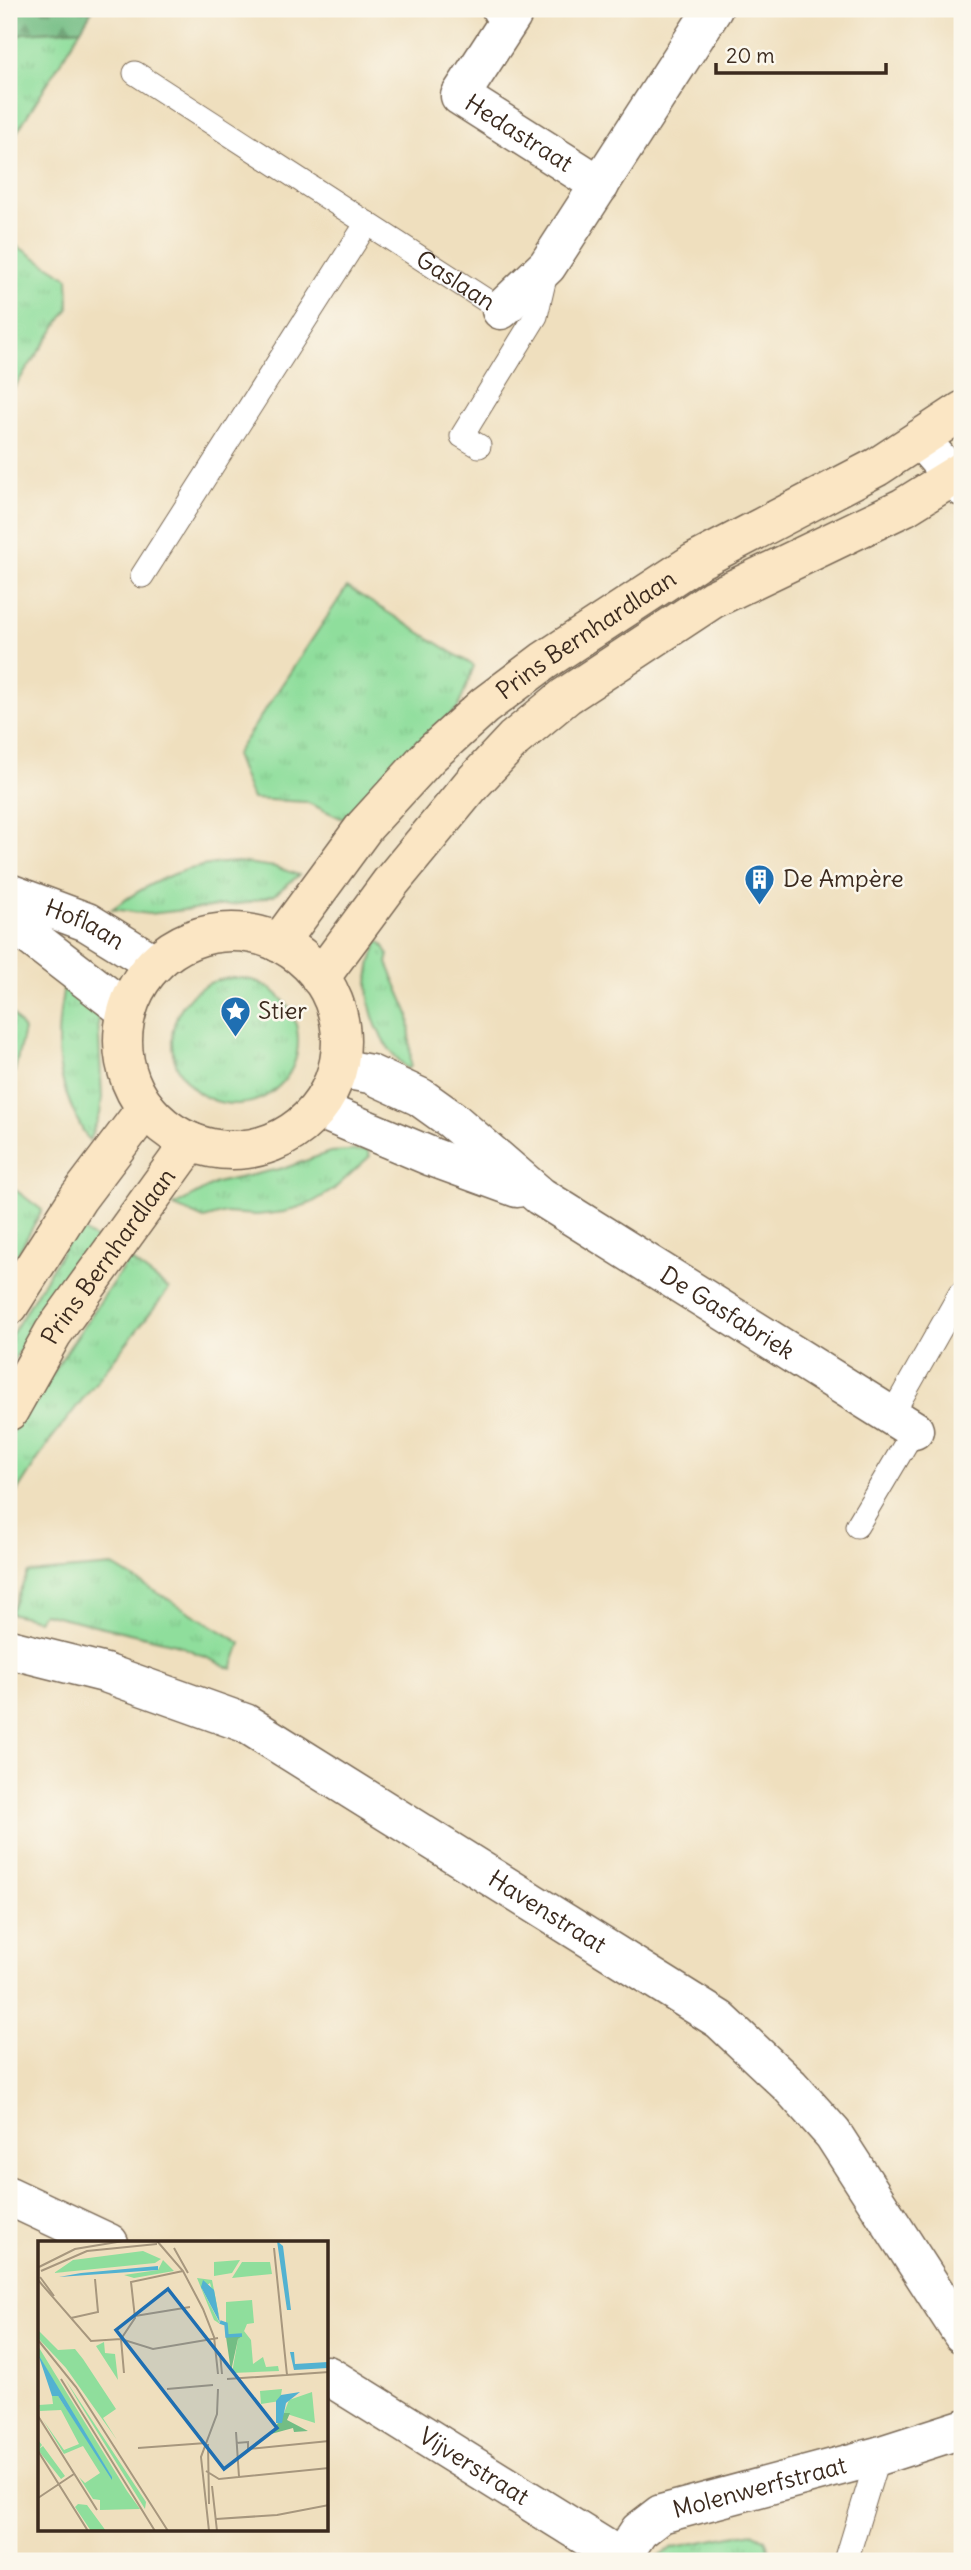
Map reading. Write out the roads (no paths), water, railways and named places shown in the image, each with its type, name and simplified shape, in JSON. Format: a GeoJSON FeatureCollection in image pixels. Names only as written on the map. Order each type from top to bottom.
{"type":"FeatureCollection","features":[{"type":"Feature","properties":{"kind":"main road","name":"Prins Bernhardlaan"},"geometry":{"type":"LineString","coordinates":[[279,943],[365,825],[430,755],[484,706],[544,661],[695,562],[877,467],[962,411]]}},
{"type":"Feature","properties":{"kind":"main road","name":"Prins Bernhardlaan"},"geometry":{"type":"LineString","coordinates":[[320,978],[391,882],[471,785],[514,739],[566,696],[713,599],[959,479]]}},
{"type":"Feature","properties":{"kind":"main road"},"geometry":{"type":"LineString","coordinates":[[213,933],[258,934],[279,943],[302,957],[320,978],[332,998],[339,1021],[341,1044],[338,1068],[318,1108],[302,1125],[282,1138],[260,1146],[214,1148],[191,1142],[166,1128],[146,1108],[133,1086],[125,1062],[123,1036],[127,1011],[138,985],[172,949],[213,933]]}},
{"type":"Feature","properties":{"kind":"main road"},"geometry":{"type":"LineString","coordinates":[[9,1306],[78,1198],[146,1108]]}},
{"type":"Feature","properties":{"kind":"main road","name":"Prins Bernhardlaan"},"geometry":{"type":"LineString","coordinates":[[9,1411],[53,1333],[191,1142]]}},
{"type":"Feature","properties":{"kind":"street","name":"Hedastraat"},"geometry":{"type":"LineString","coordinates":[[501,9],[512,16],[460,96],[600,185]]}},
{"type":"Feature","properties":{"kind":"street","name":"Gaslaan"},"geometry":{"type":"LineString","coordinates":[[501,310],[548,266],[652,100],[713,9]]}},
{"type":"Feature","properties":{"kind":"street"},"geometry":{"type":"LineString","coordinates":[[920,439],[959,479]]}},
{"type":"Feature","properties":{"kind":"street","name":"Hoflaan"},"geometry":{"type":"LineString","coordinates":[[9,893],[87,922],[155,964]]}},
{"type":"Feature","properties":{"kind":"street","name":"Hoflaan"},"geometry":{"type":"LineString","coordinates":[[9,920],[127,1011]]}},
{"type":"Feature","properties":{"kind":"street","name":"De Gasfabriek"},"geometry":{"type":"LineString","coordinates":[[338,1068],[370,1074],[420,1097],[452,1120],[540,1196],[894,1418]]}},
{"type":"Feature","properties":{"kind":"street","name":"De Gasfabriek"},"geometry":{"type":"LineString","coordinates":[[318,1108],[432,1157],[540,1196]]}},
{"type":"Feature","properties":{"kind":"street","name":"Havenstraat"},"geometry":{"type":"LineString","coordinates":[[9,1649],[105,1673],[246,1723],[719,2020],[790,2086],[833,2134],[962,2334]]}},
{"type":"Feature","properties":{"kind":"street"},"geometry":{"type":"LineString","coordinates":[[9,2196],[105,2241]]}},
{"type":"Feature","properties":{"kind":"street","name":"Vijverstraat"},"geometry":{"type":"LineString","coordinates":[[329,2376],[622,2560]]}},
{"type":"Feature","properties":{"kind":"street","name":"Molenwerfstraat"},"geometry":{"type":"LineString","coordinates":[[622,2560],[639,2531],[661,2514],[878,2456],[962,2429]]}},
{"type":"Feature","properties":{"kind":"lane","name":"Gaslaan"},"geometry":{"type":"LineString","coordinates":[[135,73],[501,310]]}},
{"type":"Feature","properties":{"kind":"lane"},"geometry":{"type":"LineString","coordinates":[[142,576],[367,223]]}},
{"type":"Feature","properties":{"kind":"lane"},"geometry":{"type":"LineString","coordinates":[[479,446],[462,436],[536,316],[548,266]]}},
{"type":"Feature","properties":{"kind":"lane"},"geometry":{"type":"LineString","coordinates":[[856,1526],[894,1418],[954,1290]]}},
{"type":"Feature","properties":{"kind":"lane","name":"Molenwerfstraat"},"geometry":{"type":"LineString","coordinates":[[846,2561],[878,2456]]}},
{"type":"Feature","properties":{"kind":"place","name":"De Ampère"},"geometry":{"type":"Point","coordinates":[760,906]}},
{"type":"Feature","properties":{"kind":"place","name":"Stier"},"geometry":{"type":"Point","coordinates":[235,1038]}}]}
